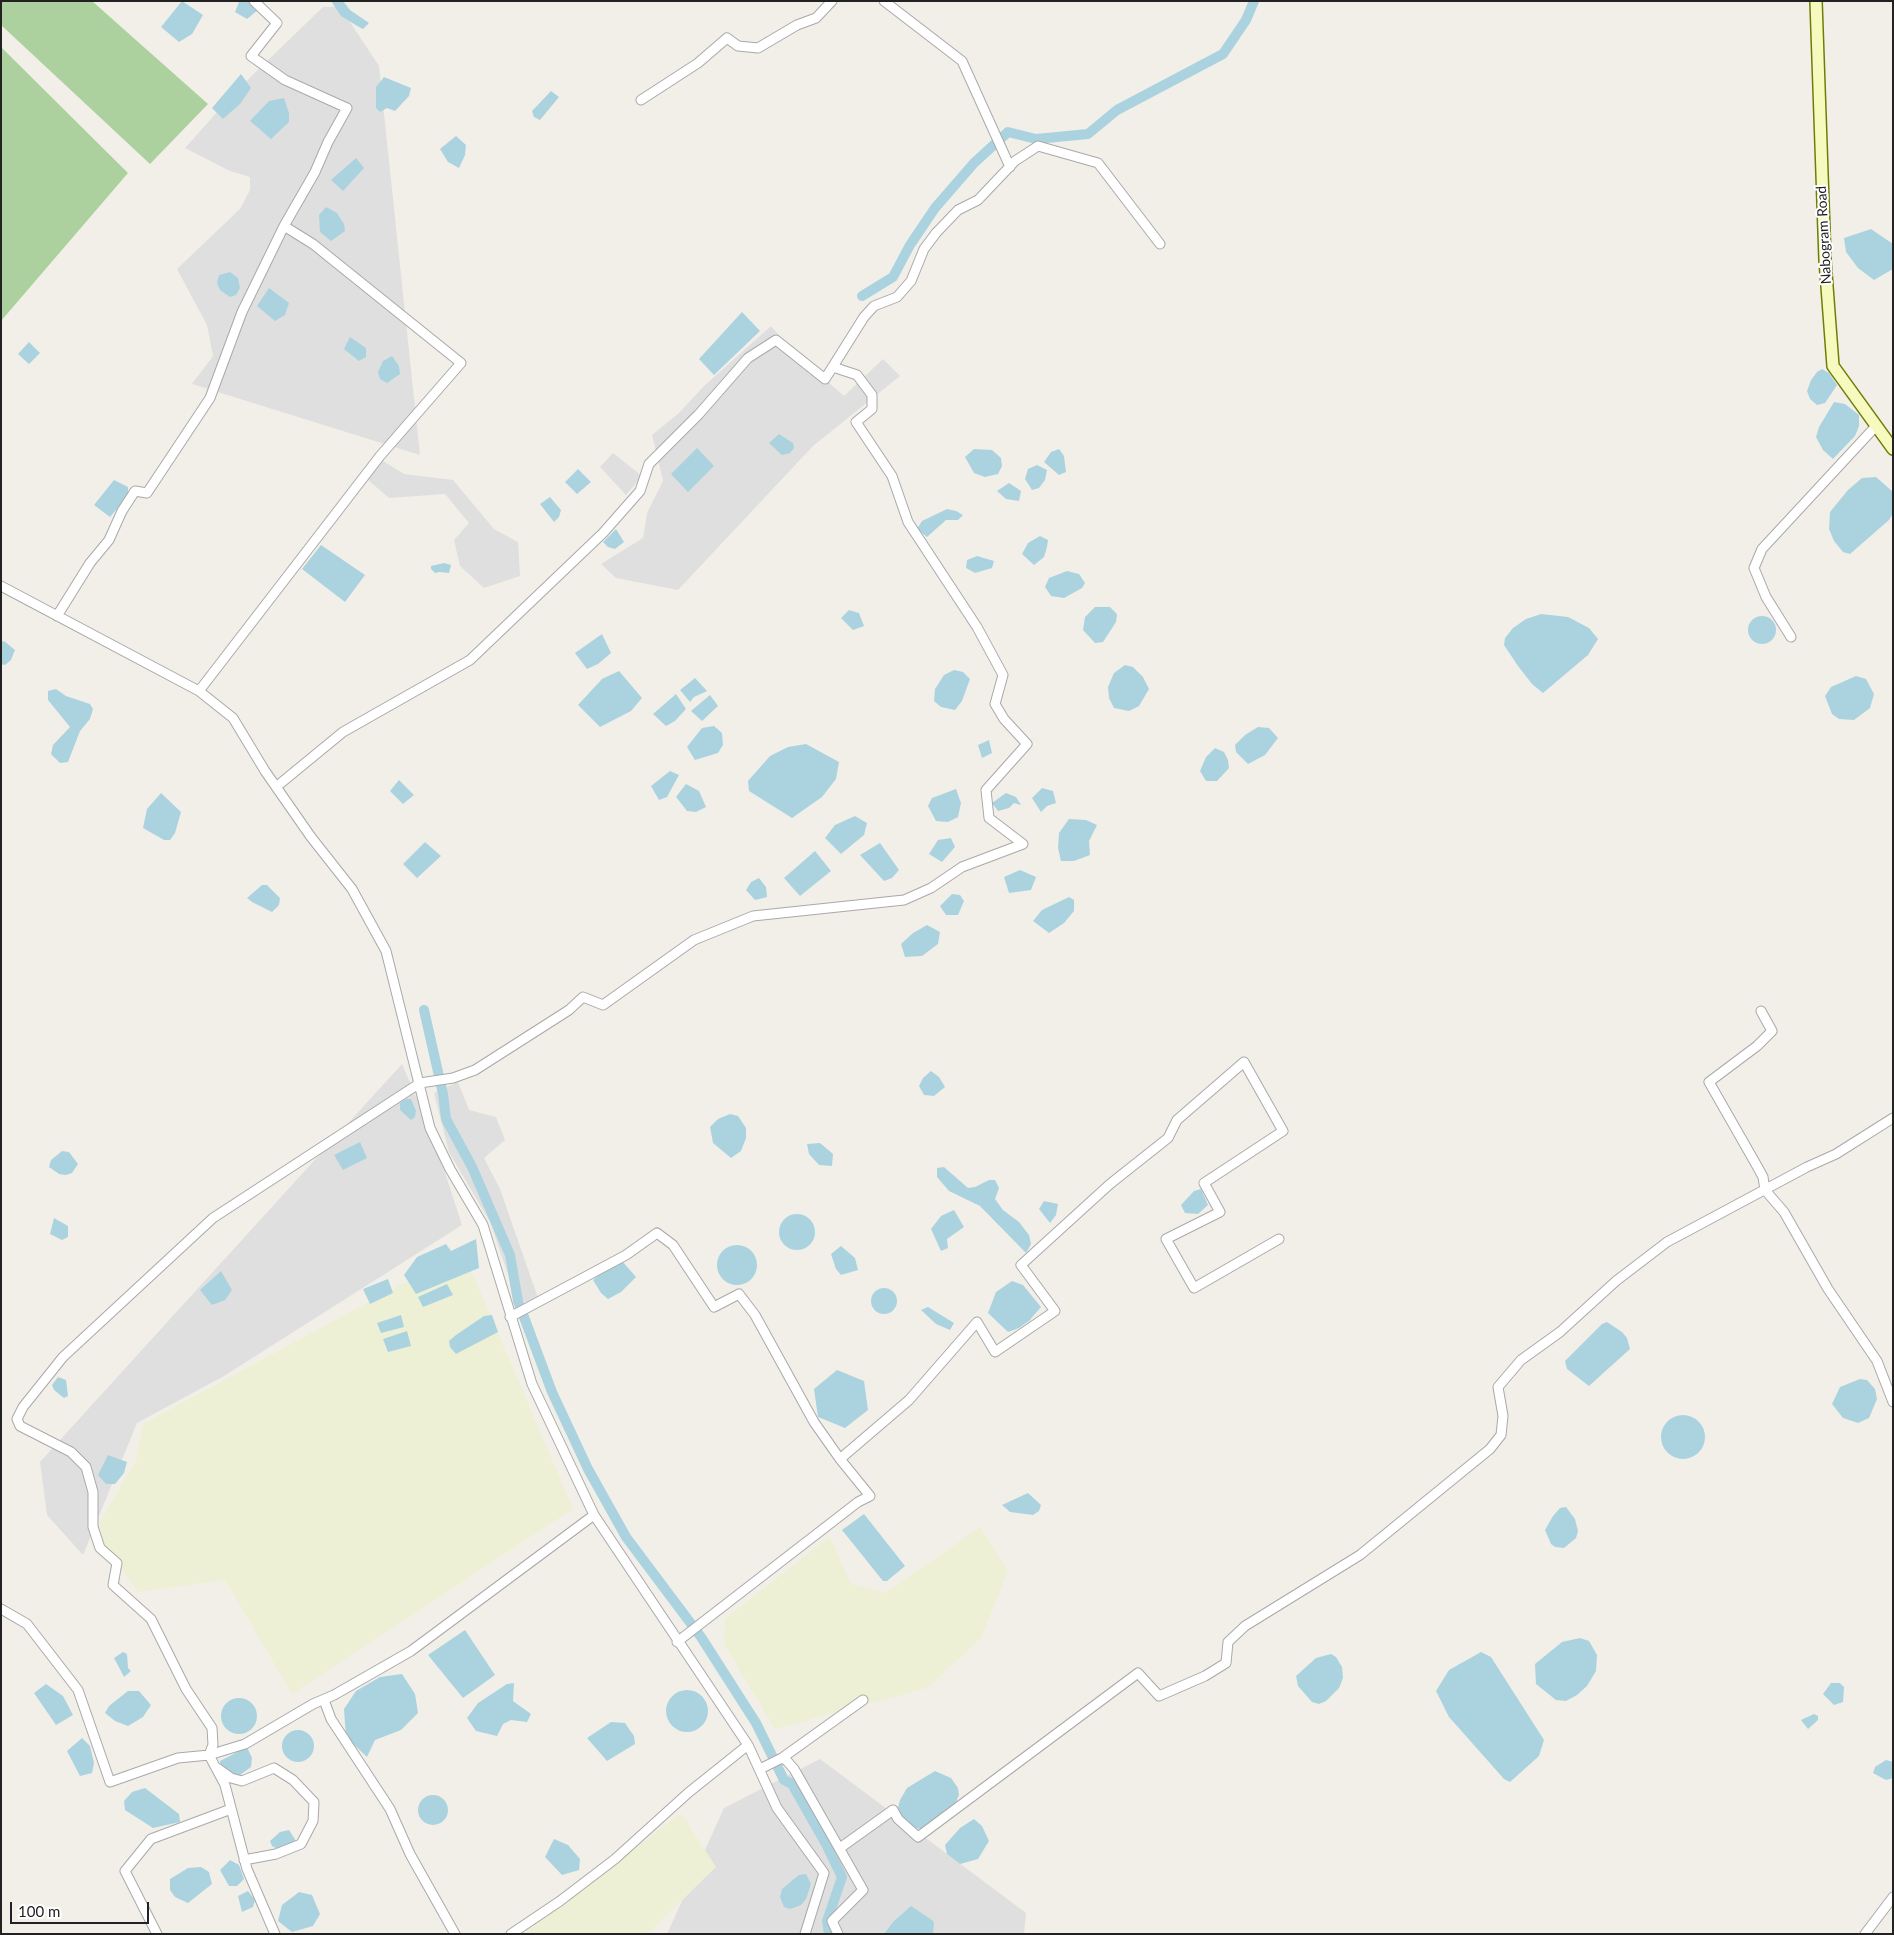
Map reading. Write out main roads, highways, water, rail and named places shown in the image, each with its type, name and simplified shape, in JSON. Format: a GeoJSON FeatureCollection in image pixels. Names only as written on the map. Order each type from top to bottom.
{"type":"FeatureCollection","features":[{"type":"Feature","properties":{"kind":"main road","name":"Nabogram Road"},"geometry":{"type":"LineString","coordinates":[[1816,1],[1825,260],[1833,366],[1893,449]]}},
{"type":"Feature","properties":{"kind":"water"},"geometry":{"type":"Polygon","coordinates":[[[182,1],[203,15],[192,34],[179,42],[161,27],[182,1]]]}},
{"type":"Feature","properties":{"kind":"water"},"geometry":{"type":"Polygon","coordinates":[[[331,1],[343,1],[350,10],[369,23],[363,29],[359,27],[341,16],[331,1]]]}},
{"type":"Feature","properties":{"kind":"water"},"geometry":{"type":"Polygon","coordinates":[[[239,2],[249,2],[258,10],[247,19],[235,12],[239,2]]]}},
{"type":"Feature","properties":{"kind":"water"},"geometry":{"type":"Polygon","coordinates":[[[241,74],[251,88],[240,104],[223,119],[212,108],[241,74]]]}},
{"type":"Feature","properties":{"kind":"water"},"geometry":{"type":"Polygon","coordinates":[[[384,77],[411,88],[409,96],[395,111],[387,108],[380,112],[376,108],[376,87],[384,77]]]}},
{"type":"Feature","properties":{"kind":"water"},"geometry":{"type":"Polygon","coordinates":[[[551,91],[559,97],[540,120],[534,117],[532,111],[551,91]]]}},
{"type":"Feature","properties":{"kind":"water"},"geometry":{"type":"Polygon","coordinates":[[[284,98],[289,113],[289,122],[271,139],[250,121],[269,101],[284,98]]]}},
{"type":"Feature","properties":{"kind":"water"},"geometry":{"type":"Polygon","coordinates":[[[456,136],[466,145],[465,155],[459,168],[448,162],[440,149],[456,136]]]}},
{"type":"Feature","properties":{"kind":"water"},"geometry":{"type":"Polygon","coordinates":[[[356,158],[364,168],[343,191],[331,180],[356,158]]]}},
{"type":"Feature","properties":{"kind":"water"},"geometry":{"type":"Polygon","coordinates":[[[326,207],[337,213],[344,224],[345,231],[331,241],[320,232],[319,215],[326,207]]]}},
{"type":"Feature","properties":{"kind":"water"},"geometry":{"type":"Polygon","coordinates":[[[1871,229],[1893,244],[1893,269],[1874,280],[1858,268],[1846,252],[1844,238],[1871,229]]]}},
{"type":"Feature","properties":{"kind":"water"},"geometry":{"type":"Polygon","coordinates":[[[230,272],[238,278],[240,288],[236,295],[230,297],[220,290],[217,283],[219,275],[230,272]]]}},
{"type":"Feature","properties":{"kind":"water"},"geometry":{"type":"Polygon","coordinates":[[[269,288],[289,303],[285,315],[275,321],[257,306],[269,288]]]}},
{"type":"Feature","properties":{"kind":"water"},"geometry":{"type":"Polygon","coordinates":[[[742,312],[760,331],[714,375],[699,359],[742,312]]]}},
{"type":"Feature","properties":{"kind":"water"},"geometry":{"type":"Polygon","coordinates":[[[350,337],[366,348],[366,357],[359,361],[344,349],[350,337]]]}},
{"type":"Feature","properties":{"kind":"water"},"geometry":{"type":"Polygon","coordinates":[[[29,342],[40,353],[29,364],[18,354],[29,342]]]}},
{"type":"Feature","properties":{"kind":"water"},"geometry":{"type":"Polygon","coordinates":[[[392,356],[399,366],[400,374],[387,383],[380,379],[378,372],[383,361],[392,356]]]}},
{"type":"Feature","properties":{"kind":"water"},"geometry":{"type":"Polygon","coordinates":[[[1822,369],[1829,373],[1837,385],[1825,403],[1817,405],[1810,399],[1807,391],[1811,380],[1822,369]]]}},
{"type":"Feature","properties":{"kind":"water"},"geometry":{"type":"Polygon","coordinates":[[[1834,402],[1845,404],[1859,415],[1859,426],[1855,436],[1833,459],[1823,450],[1816,437],[1819,427],[1834,402]]]}},
{"type":"Feature","properties":{"kind":"water"},"geometry":{"type":"Polygon","coordinates":[[[779,434],[793,443],[794,448],[790,453],[782,455],[769,443],[779,434]]]}},
{"type":"Feature","properties":{"kind":"water"},"geometry":{"type":"Polygon","coordinates":[[[697,448],[714,466],[688,492],[671,474],[697,448]]]}},
{"type":"Feature","properties":{"kind":"water"},"geometry":{"type":"Polygon","coordinates":[[[974,449],[992,450],[1001,458],[1002,466],[998,474],[985,477],[974,473],[965,457],[974,449]]]}},
{"type":"Feature","properties":{"kind":"water"},"geometry":{"type":"Polygon","coordinates":[[[1059,449],[1064,456],[1066,472],[1059,475],[1044,462],[1051,452],[1059,449]]]}},
{"type":"Feature","properties":{"kind":"water"},"geometry":{"type":"Polygon","coordinates":[[[1037,465],[1047,470],[1045,480],[1039,488],[1032,490],[1025,479],[1028,469],[1037,465]]]}},
{"type":"Feature","properties":{"kind":"water"},"geometry":{"type":"Polygon","coordinates":[[[578,469],[591,482],[577,494],[565,482],[578,469]]]}},
{"type":"Feature","properties":{"kind":"water"},"geometry":{"type":"Polygon","coordinates":[[[1876,477],[1893,492],[1893,513],[1889,520],[1850,554],[1843,552],[1834,541],[1829,529],[1830,512],[1848,490],[1862,478],[1876,477]]]}},
{"type":"Feature","properties":{"kind":"water"},"geometry":{"type":"Polygon","coordinates":[[[114,480],[128,487],[128,496],[110,517],[94,505],[114,480]]]}},
{"type":"Feature","properties":{"kind":"water"},"geometry":{"type":"Polygon","coordinates":[[[1009,483],[1021,491],[1019,501],[1006,499],[997,491],[1009,483]]]}},
{"type":"Feature","properties":{"kind":"water"},"geometry":{"type":"Polygon","coordinates":[[[550,497],[561,510],[559,517],[554,522],[540,504],[550,497]]]}},
{"type":"Feature","properties":{"kind":"water"},"geometry":{"type":"Polygon","coordinates":[[[947,509],[963,515],[958,520],[946,520],[927,537],[917,529],[922,521],[947,509]]]}},
{"type":"Feature","properties":{"kind":"water"},"geometry":{"type":"Polygon","coordinates":[[[616,529],[624,542],[615,549],[608,547],[603,542],[616,529]]]}},
{"type":"Feature","properties":{"kind":"water"},"geometry":{"type":"Polygon","coordinates":[[[1040,536],[1048,540],[1047,547],[1044,557],[1034,565],[1022,554],[1028,543],[1040,536]]]}},
{"type":"Feature","properties":{"kind":"water"},"geometry":{"type":"Polygon","coordinates":[[[321,545],[365,575],[345,602],[302,569],[321,545]]]}},
{"type":"Feature","properties":{"kind":"water"},"geometry":{"type":"Polygon","coordinates":[[[977,556],[994,561],[992,568],[975,573],[966,568],[967,560],[977,556]]]}},
{"type":"Feature","properties":{"kind":"water"},"geometry":{"type":"Polygon","coordinates":[[[444,563],[451,565],[449,573],[435,573],[431,569],[431,566],[444,563]]]}},
{"type":"Feature","properties":{"kind":"water"},"geometry":{"type":"Polygon","coordinates":[[[1067,571],[1079,574],[1085,583],[1082,588],[1064,598],[1051,596],[1045,587],[1049,578],[1067,571]]]}},
{"type":"Feature","properties":{"kind":"water"},"geometry":{"type":"Polygon","coordinates":[[[1095,607],[1110,607],[1117,614],[1116,622],[1103,642],[1095,643],[1083,630],[1085,617],[1095,607]]]}},
{"type":"Feature","properties":{"kind":"water"},"geometry":{"type":"Polygon","coordinates":[[[849,610],[859,613],[864,626],[853,630],[841,618],[849,610]]]}},
{"type":"Feature","properties":{"kind":"water"},"geometry":{"type":"Polygon","coordinates":[[[1541,614],[1568,617],[1589,628],[1598,639],[1588,655],[1543,693],[1532,684],[1504,645],[1505,638],[1513,628],[1526,619],[1541,614]]]}},
{"type":"Feature","properties":{"kind":"water"},"geometry":{"type":"Polygon","coordinates":[[[1762,616],[1772,620],[1776,630],[1772,640],[1762,644],[1752,640],[1748,630],[1752,620],[1762,616]]]}},
{"type":"Feature","properties":{"kind":"water"},"geometry":{"type":"Polygon","coordinates":[[[602,634],[611,653],[598,664],[587,669],[575,653],[602,634]]]}},
{"type":"Feature","properties":{"kind":"water"},"geometry":{"type":"Polygon","coordinates":[[[4,641],[15,650],[11,660],[5,665],[1,664],[1,642],[4,641]]]}},
{"type":"Feature","properties":{"kind":"water"},"geometry":{"type":"Polygon","coordinates":[[[1125,665],[1133,667],[1143,677],[1149,689],[1139,706],[1129,711],[1114,708],[1109,698],[1108,687],[1114,673],[1125,665]]]}},
{"type":"Feature","properties":{"kind":"water"},"geometry":{"type":"Polygon","coordinates":[[[954,670],[963,672],[970,679],[962,701],[955,710],[941,707],[934,701],[935,689],[944,675],[954,670]]]}},
{"type":"Feature","properties":{"kind":"water"},"geometry":{"type":"Polygon","coordinates":[[[619,671],[642,698],[631,711],[600,727],[578,705],[602,679],[619,671]]]}},
{"type":"Feature","properties":{"kind":"water"},"geometry":{"type":"Polygon","coordinates":[[[1856,676],[1866,679],[1874,694],[1870,708],[1854,720],[1839,719],[1832,714],[1825,696],[1831,687],[1856,676]]]}},
{"type":"Feature","properties":{"kind":"water"},"geometry":{"type":"Polygon","coordinates":[[[695,678],[707,691],[694,697],[690,702],[680,690],[695,678]]]}},
{"type":"Feature","properties":{"kind":"water"},"geometry":{"type":"Polygon","coordinates":[[[56,689],[66,696],[90,704],[93,709],[90,719],[80,731],[68,762],[60,763],[51,754],[53,745],[70,727],[48,700],[48,691],[56,689]]]}},
{"type":"Feature","properties":{"kind":"water"},"geometry":{"type":"Polygon","coordinates":[[[676,694],[686,709],[675,721],[666,726],[653,714],[676,694]]]}},
{"type":"Feature","properties":{"kind":"water"},"geometry":{"type":"Polygon","coordinates":[[[710,695],[718,706],[702,721],[691,711],[710,695]]]}},
{"type":"Feature","properties":{"kind":"water"},"geometry":{"type":"Polygon","coordinates":[[[714,726],[722,733],[723,745],[718,753],[695,760],[687,747],[702,728],[714,726]]]}},
{"type":"Feature","properties":{"kind":"water"},"geometry":{"type":"Polygon","coordinates":[[[1258,727],[1269,728],[1278,738],[1265,755],[1248,764],[1236,752],[1235,745],[1245,735],[1258,727]]]}},
{"type":"Feature","properties":{"kind":"water"},"geometry":{"type":"Polygon","coordinates":[[[989,740],[992,753],[982,758],[978,745],[989,740]]]}},
{"type":"Feature","properties":{"kind":"water"},"geometry":{"type":"Polygon","coordinates":[[[806,744],[839,762],[836,779],[822,797],[792,818],[749,791],[748,781],[770,756],[788,747],[806,744]]]}},
{"type":"Feature","properties":{"kind":"water"},"geometry":{"type":"Polygon","coordinates":[[[1215,748],[1224,752],[1229,768],[1217,781],[1206,781],[1200,771],[1206,757],[1215,748]]]}},
{"type":"Feature","properties":{"kind":"water"},"geometry":{"type":"Polygon","coordinates":[[[670,771],[679,775],[667,797],[659,800],[651,786],[670,771]]]}},
{"type":"Feature","properties":{"kind":"water"},"geometry":{"type":"Polygon","coordinates":[[[399,780],[414,795],[403,804],[390,791],[399,780]]]}},
{"type":"Feature","properties":{"kind":"water"},"geometry":{"type":"Polygon","coordinates":[[[686,784],[699,791],[706,807],[696,812],[687,811],[676,797],[686,784]]]}},
{"type":"Feature","properties":{"kind":"water"},"geometry":{"type":"Polygon","coordinates":[[[1042,788],[1053,791],[1056,803],[1047,806],[1041,812],[1032,798],[1042,788]]]}},
{"type":"Feature","properties":{"kind":"water"},"geometry":{"type":"Polygon","coordinates":[[[956,789],[961,803],[958,817],[948,822],[936,821],[928,806],[932,798],[956,789]]]}},
{"type":"Feature","properties":{"kind":"water"},"geometry":{"type":"Polygon","coordinates":[[[161,793],[181,812],[175,833],[170,840],[164,840],[143,828],[147,809],[161,793]]]}},
{"type":"Feature","properties":{"kind":"water"},"geometry":{"type":"Polygon","coordinates":[[[1006,793],[1016,797],[1021,805],[1014,803],[1009,808],[998,811],[992,803],[1006,793]]]}},
{"type":"Feature","properties":{"kind":"water"},"geometry":{"type":"Polygon","coordinates":[[[855,816],[867,823],[864,835],[841,854],[825,838],[835,825],[855,816]]]}},
{"type":"Feature","properties":{"kind":"water"},"geometry":{"type":"Polygon","coordinates":[[[1069,819],[1086,820],[1097,825],[1089,841],[1090,855],[1074,861],[1061,861],[1058,848],[1059,833],[1069,819]]]}},
{"type":"Feature","properties":{"kind":"water"},"geometry":{"type":"Polygon","coordinates":[[[951,838],[955,847],[942,862],[929,854],[938,840],[951,838]]]}},
{"type":"Feature","properties":{"kind":"water"},"geometry":{"type":"Polygon","coordinates":[[[425,842],[441,856],[417,878],[403,864],[425,842]]]}},
{"type":"Feature","properties":{"kind":"water"},"geometry":{"type":"Polygon","coordinates":[[[880,843],[899,870],[892,878],[884,881],[860,855],[880,843]]]}},
{"type":"Feature","properties":{"kind":"water"},"geometry":{"type":"Polygon","coordinates":[[[815,851],[831,871],[800,896],[784,878],[815,851]]]}},
{"type":"Feature","properties":{"kind":"water"},"geometry":{"type":"Polygon","coordinates":[[[1020,870],[1036,877],[1031,890],[1009,893],[1004,877],[1020,870]]]}},
{"type":"Feature","properties":{"kind":"water"},"geometry":{"type":"Polygon","coordinates":[[[759,878],[766,887],[767,897],[755,900],[746,890],[751,882],[759,878]]]}},
{"type":"Feature","properties":{"kind":"water"},"geometry":{"type":"Polygon","coordinates":[[[262,885],[267,885],[280,898],[279,905],[272,912],[247,898],[262,885]]]}},
{"type":"Feature","properties":{"kind":"water"},"geometry":{"type":"Polygon","coordinates":[[[952,894],[960,895],[964,901],[958,915],[946,915],[940,906],[952,894]]]}},
{"type":"Feature","properties":{"kind":"water"},"geometry":{"type":"Polygon","coordinates":[[[1069,897],[1074,900],[1074,911],[1064,923],[1049,933],[1033,921],[1042,910],[1069,897]]]}},
{"type":"Feature","properties":{"kind":"water"},"geometry":{"type":"Polygon","coordinates":[[[927,925],[940,932],[938,944],[922,956],[905,957],[901,944],[913,933],[927,925]]]}},
{"type":"Feature","properties":{"kind":"water"},"geometry":{"type":"Polygon","coordinates":[[[931,1071],[939,1077],[945,1087],[934,1096],[924,1095],[919,1086],[923,1078],[931,1071]]]}},
{"type":"Feature","properties":{"kind":"water"},"geometry":{"type":"Polygon","coordinates":[[[406,1099],[411,1099],[416,1111],[415,1117],[411,1120],[400,1110],[400,1103],[406,1099]]]}},
{"type":"Feature","properties":{"kind":"water"},"geometry":{"type":"Polygon","coordinates":[[[730,1114],[738,1116],[746,1128],[746,1138],[741,1151],[731,1158],[713,1143],[710,1127],[718,1119],[730,1114]]]}},
{"type":"Feature","properties":{"kind":"water"},"geometry":{"type":"Polygon","coordinates":[[[360,1142],[367,1158],[343,1170],[334,1155],[360,1142]]]}},
{"type":"Feature","properties":{"kind":"water"},"geometry":{"type":"Polygon","coordinates":[[[820,1143],[833,1154],[832,1166],[819,1165],[809,1154],[807,1144],[820,1143]]]}},
{"type":"Feature","properties":{"kind":"water"},"geometry":{"type":"Polygon","coordinates":[[[62,1151],[69,1152],[78,1164],[72,1173],[66,1175],[59,1174],[49,1167],[51,1160],[62,1151]]]}},
{"type":"Feature","properties":{"kind":"water"},"geometry":{"type":"Polygon","coordinates":[[[944,1167],[968,1188],[975,1187],[989,1180],[995,1180],[999,1188],[995,1199],[1003,1210],[1019,1222],[1029,1235],[1031,1244],[1026,1253],[980,1206],[949,1191],[937,1177],[937,1168],[944,1167]]]}},
{"type":"Feature","properties":{"kind":"water"},"geometry":{"type":"Polygon","coordinates":[[[1201,1189],[1208,1205],[1198,1214],[1185,1213],[1181,1205],[1194,1191],[1201,1189]]]}},
{"type":"Feature","properties":{"kind":"water"},"geometry":{"type":"Polygon","coordinates":[[[1044,1201],[1058,1204],[1056,1215],[1050,1223],[1039,1209],[1044,1201]]]}},
{"type":"Feature","properties":{"kind":"water"},"geometry":{"type":"Polygon","coordinates":[[[954,1210],[964,1227],[947,1239],[948,1248],[941,1251],[931,1229],[941,1216],[954,1210]]]}},
{"type":"Feature","properties":{"kind":"water"},"geometry":{"type":"Polygon","coordinates":[[[797,1214],[809,1220],[815,1232],[809,1244],[797,1250],[785,1244],[779,1232],[785,1220],[797,1214]]]}},
{"type":"Feature","properties":{"kind":"water"},"geometry":{"type":"Polygon","coordinates":[[[54,1218],[68,1226],[68,1237],[62,1240],[50,1234],[54,1218]]]}},
{"type":"Feature","properties":{"kind":"water"},"geometry":{"type":"Polygon","coordinates":[[[476,1239],[479,1268],[416,1294],[404,1275],[417,1257],[446,1244],[451,1251],[476,1239]]]}},
{"type":"Feature","properties":{"kind":"water"},"geometry":{"type":"Polygon","coordinates":[[[741,1245],[748,1248],[754,1254],[757,1265],[756,1273],[748,1282],[741,1285],[733,1285],[726,1282],[718,1273],[717,1261],[720,1254],[729,1246],[741,1245]]]}},
{"type":"Feature","properties":{"kind":"water"},"geometry":{"type":"Polygon","coordinates":[[[841,1246],[855,1258],[858,1270],[841,1275],[836,1269],[831,1254],[841,1246]]]}},
{"type":"Feature","properties":{"kind":"water"},"geometry":{"type":"Polygon","coordinates":[[[622,1261],[636,1277],[621,1292],[608,1299],[601,1293],[593,1280],[610,1265],[622,1261]]]}},
{"type":"Feature","properties":{"kind":"water"},"geometry":{"type":"Polygon","coordinates":[[[221,1271],[232,1290],[225,1300],[212,1305],[200,1290],[221,1271]]]}},
{"type":"Feature","properties":{"kind":"water"},"geometry":{"type":"Polygon","coordinates":[[[388,1279],[393,1293],[370,1304],[363,1289],[388,1279]]]}},
{"type":"Feature","properties":{"kind":"water"},"geometry":{"type":"Polygon","coordinates":[[[1012,1281],[1023,1285],[1041,1307],[1029,1321],[1019,1328],[1008,1332],[988,1313],[996,1292],[1012,1281]]]}},
{"type":"Feature","properties":{"kind":"water"},"geometry":{"type":"Polygon","coordinates":[[[447,1284],[453,1295],[423,1307],[418,1297],[447,1284]]]}},
{"type":"Feature","properties":{"kind":"water"},"geometry":{"type":"Polygon","coordinates":[[[884,1288],[893,1292],[897,1301],[893,1310],[884,1314],[875,1310],[871,1301],[875,1292],[884,1288]]]}},
{"type":"Feature","properties":{"kind":"water"},"geometry":{"type":"Polygon","coordinates":[[[928,1307],[954,1323],[950,1330],[936,1324],[921,1310],[928,1307]]]}},
{"type":"Feature","properties":{"kind":"water"},"geometry":{"type":"Polygon","coordinates":[[[401,1315],[404,1327],[381,1333],[377,1323],[401,1315]]]}},
{"type":"Feature","properties":{"kind":"water"},"geometry":{"type":"Polygon","coordinates":[[[492,1315],[498,1332],[456,1354],[450,1347],[449,1341],[484,1316],[492,1315]]]}},
{"type":"Feature","properties":{"kind":"water"},"geometry":{"type":"Polygon","coordinates":[[[1607,1322],[1622,1332],[1627,1338],[1630,1349],[1589,1386],[1567,1369],[1565,1361],[1602,1324],[1607,1322]]]}},
{"type":"Feature","properties":{"kind":"water"},"geometry":{"type":"Polygon","coordinates":[[[407,1331],[411,1346],[388,1352],[383,1339],[407,1331]]]}},
{"type":"Feature","properties":{"kind":"water"},"geometry":{"type":"Polygon","coordinates":[[[837,1370],[864,1381],[868,1410],[845,1428],[818,1417],[814,1389],[837,1370]]]}},
{"type":"Feature","properties":{"kind":"water"},"geometry":{"type":"Polygon","coordinates":[[[58,1377],[66,1380],[68,1396],[64,1398],[54,1390],[52,1385],[58,1377]]]}},
{"type":"Feature","properties":{"kind":"water"},"geometry":{"type":"Polygon","coordinates":[[[1860,1379],[1867,1380],[1875,1389],[1877,1399],[1869,1418],[1858,1423],[1843,1418],[1832,1404],[1840,1387],[1860,1379]]]}},
{"type":"Feature","properties":{"kind":"water"},"geometry":{"type":"Polygon","coordinates":[[[1679,1415],[1687,1415],[1699,1421],[1705,1437],[1699,1453],[1687,1459],[1679,1459],[1667,1453],[1661,1441],[1661,1433],[1667,1421],[1679,1415]]]}},
{"type":"Feature","properties":{"kind":"water"},"geometry":{"type":"Polygon","coordinates":[[[108,1455],[127,1462],[124,1473],[115,1484],[106,1484],[98,1475],[108,1455]]]}},
{"type":"Feature","properties":{"kind":"water"},"geometry":{"type":"Polygon","coordinates":[[[1028,1493],[1041,1505],[1039,1511],[1033,1515],[1010,1512],[1002,1505],[1028,1493]]]}},
{"type":"Feature","properties":{"kind":"water"},"geometry":{"type":"Polygon","coordinates":[[[1566,1507],[1575,1519],[1578,1531],[1576,1538],[1564,1548],[1555,1547],[1551,1544],[1545,1530],[1560,1508],[1566,1507]]]}},
{"type":"Feature","properties":{"kind":"water"},"geometry":{"type":"Polygon","coordinates":[[[864,1514],[905,1566],[887,1581],[883,1581],[842,1530],[864,1514]]]}},
{"type":"Feature","properties":{"kind":"water"},"geometry":{"type":"Polygon","coordinates":[[[465,1630],[495,1675],[463,1698],[428,1655],[465,1630]]]}},
{"type":"Feature","properties":{"kind":"water"},"geometry":{"type":"Polygon","coordinates":[[[1580,1638],[1589,1641],[1597,1655],[1596,1671],[1587,1686],[1577,1695],[1566,1701],[1556,1700],[1536,1684],[1535,1664],[1562,1642],[1580,1638]]]}},
{"type":"Feature","properties":{"kind":"water"},"geometry":{"type":"Polygon","coordinates":[[[123,1652],[127,1654],[128,1668],[131,1671],[124,1677],[114,1658],[123,1652]]]}},
{"type":"Feature","properties":{"kind":"water"},"geometry":{"type":"Polygon","coordinates":[[[1481,1652],[1491,1657],[1544,1740],[1539,1756],[1510,1782],[1504,1779],[1449,1717],[1436,1691],[1449,1670],[1481,1652]]]}},
{"type":"Feature","properties":{"kind":"water"},"geometry":{"type":"Polygon","coordinates":[[[1331,1654],[1336,1657],[1342,1667],[1343,1678],[1339,1688],[1326,1701],[1319,1704],[1312,1702],[1298,1686],[1296,1676],[1316,1658],[1331,1654]]]}},
{"type":"Feature","properties":{"kind":"water"},"geometry":{"type":"Polygon","coordinates":[[[402,1674],[415,1694],[418,1713],[401,1730],[375,1740],[367,1757],[346,1737],[344,1709],[356,1691],[380,1677],[402,1674]]]}},
{"type":"Feature","properties":{"kind":"water"},"geometry":{"type":"Polygon","coordinates":[[[514,1683],[513,1701],[531,1714],[527,1722],[511,1720],[503,1724],[497,1736],[476,1731],[467,1718],[478,1703],[507,1684],[514,1683]]]}},
{"type":"Feature","properties":{"kind":"water"},"geometry":{"type":"Polygon","coordinates":[[[1831,1683],[1840,1683],[1844,1687],[1843,1702],[1834,1705],[1823,1694],[1831,1683]]]}},
{"type":"Feature","properties":{"kind":"water"},"geometry":{"type":"Polygon","coordinates":[[[46,1684],[63,1696],[73,1715],[56,1725],[34,1693],[46,1684]]]}},
{"type":"Feature","properties":{"kind":"water"},"geometry":{"type":"Polygon","coordinates":[[[691,1690],[699,1693],[705,1699],[708,1711],[705,1723],[699,1729],[683,1732],[675,1729],[669,1723],[666,1707],[669,1699],[675,1693],[691,1690]]]}},
{"type":"Feature","properties":{"kind":"water"},"geometry":{"type":"Polygon","coordinates":[[[128,1691],[139,1691],[151,1705],[143,1717],[128,1726],[115,1721],[105,1713],[109,1706],[128,1691]]]}},
{"type":"Feature","properties":{"kind":"water"},"geometry":{"type":"Polygon","coordinates":[[[239,1698],[246,1699],[252,1703],[256,1709],[256,1723],[252,1729],[246,1733],[239,1734],[232,1733],[226,1729],[222,1723],[221,1716],[222,1709],[226,1703],[232,1699],[239,1698]]]}},
{"type":"Feature","properties":{"kind":"water"},"geometry":{"type":"Polygon","coordinates":[[[1814,1714],[1818,1716],[1818,1720],[1808,1729],[1801,1720],[1814,1714]]]}},
{"type":"Feature","properties":{"kind":"water"},"geometry":{"type":"Polygon","coordinates":[[[611,1722],[625,1723],[634,1736],[635,1744],[607,1761],[587,1738],[611,1722]]]}},
{"type":"Feature","properties":{"kind":"water"},"geometry":{"type":"Polygon","coordinates":[[[298,1730],[304,1731],[309,1735],[313,1740],[313,1752],[309,1757],[304,1761],[298,1762],[292,1761],[287,1757],[283,1752],[282,1746],[283,1740],[287,1735],[292,1731],[298,1730]]]}},
{"type":"Feature","properties":{"kind":"water"},"geometry":{"type":"Polygon","coordinates":[[[82,1738],[90,1746],[94,1763],[92,1773],[80,1776],[67,1751],[82,1738]]]}},
{"type":"Feature","properties":{"kind":"water"},"geometry":{"type":"Polygon","coordinates":[[[247,1747],[252,1758],[251,1767],[235,1777],[221,1767],[220,1761],[247,1747]]]}},
{"type":"Feature","properties":{"kind":"water"},"geometry":{"type":"Polygon","coordinates":[[[1886,1760],[1893,1762],[1893,1778],[1886,1780],[1873,1773],[1875,1767],[1886,1760]]]}},
{"type":"Feature","properties":{"kind":"water"},"geometry":{"type":"Polygon","coordinates":[[[935,1771],[951,1778],[958,1788],[959,1795],[956,1802],[923,1829],[913,1828],[901,1816],[898,1808],[900,1800],[907,1788],[935,1771]]]}},
{"type":"Feature","properties":{"kind":"water"},"geometry":{"type":"Polygon","coordinates":[[[145,1788],[179,1814],[180,1822],[153,1828],[125,1810],[124,1801],[132,1792],[145,1788]]]}},
{"type":"Feature","properties":{"kind":"water"},"geometry":{"type":"Polygon","coordinates":[[[433,1795],[443,1800],[448,1810],[443,1820],[433,1825],[423,1820],[418,1810],[423,1800],[433,1795]]]}},
{"type":"Feature","properties":{"kind":"water"},"geometry":{"type":"Polygon","coordinates":[[[974,1819],[982,1826],[989,1841],[978,1859],[960,1864],[947,1854],[945,1845],[960,1828],[974,1819]]]}},
{"type":"Feature","properties":{"kind":"water"},"geometry":{"type":"Polygon","coordinates":[[[289,1830],[296,1841],[279,1850],[272,1846],[270,1841],[280,1832],[289,1830]]]}},
{"type":"Feature","properties":{"kind":"water"},"geometry":{"type":"Polygon","coordinates":[[[554,1839],[568,1845],[580,1859],[579,1870],[562,1875],[545,1857],[554,1839]]]}},
{"type":"Feature","properties":{"kind":"water"},"geometry":{"type":"Polygon","coordinates":[[[230,1860],[239,1865],[244,1879],[237,1886],[229,1886],[220,1870],[230,1860]]]}},
{"type":"Feature","properties":{"kind":"water"},"geometry":{"type":"Polygon","coordinates":[[[201,1867],[209,1872],[212,1884],[188,1903],[175,1897],[170,1890],[170,1879],[188,1868],[201,1867]]]}},
{"type":"Feature","properties":{"kind":"water"},"geometry":{"type":"Polygon","coordinates":[[[806,1874],[811,1884],[806,1899],[801,1905],[790,1909],[784,1907],[780,1897],[782,1889],[799,1875],[806,1874]]]}},
{"type":"Feature","properties":{"kind":"water"},"geometry":{"type":"Polygon","coordinates":[[[248,1891],[255,1900],[253,1907],[242,1912],[238,1896],[248,1891]]]}},
{"type":"Feature","properties":{"kind":"water"},"geometry":{"type":"Polygon","coordinates":[[[299,1892],[312,1895],[320,1914],[313,1926],[292,1932],[278,1921],[282,1905],[299,1892]]]}},
{"type":"Feature","properties":{"kind":"water"},"geometry":{"type":"Polygon","coordinates":[[[911,1906],[932,1920],[934,1923],[933,1934],[884,1934],[893,1922],[911,1906]]]}},
{"type":"Feature","properties":{"kind":"waterway"},"geometry":{"type":"LineString","coordinates":[[862,296],[893,277],[910,245],[935,208],[974,163],[1008,132],[1036,139],[1088,134],[1117,110],[1223,54],[1246,20],[1254,1]]}},
{"type":"Feature","properties":{"kind":"waterway"},"geometry":{"type":"LineString","coordinates":[[424,1010],[443,1094],[446,1119],[472,1167],[510,1255],[518,1301],[552,1392],[588,1469],[626,1537],[701,1637],[756,1723],[784,1780],[792,1784],[826,1844],[842,1877],[827,1921],[829,1934]]}}]}
